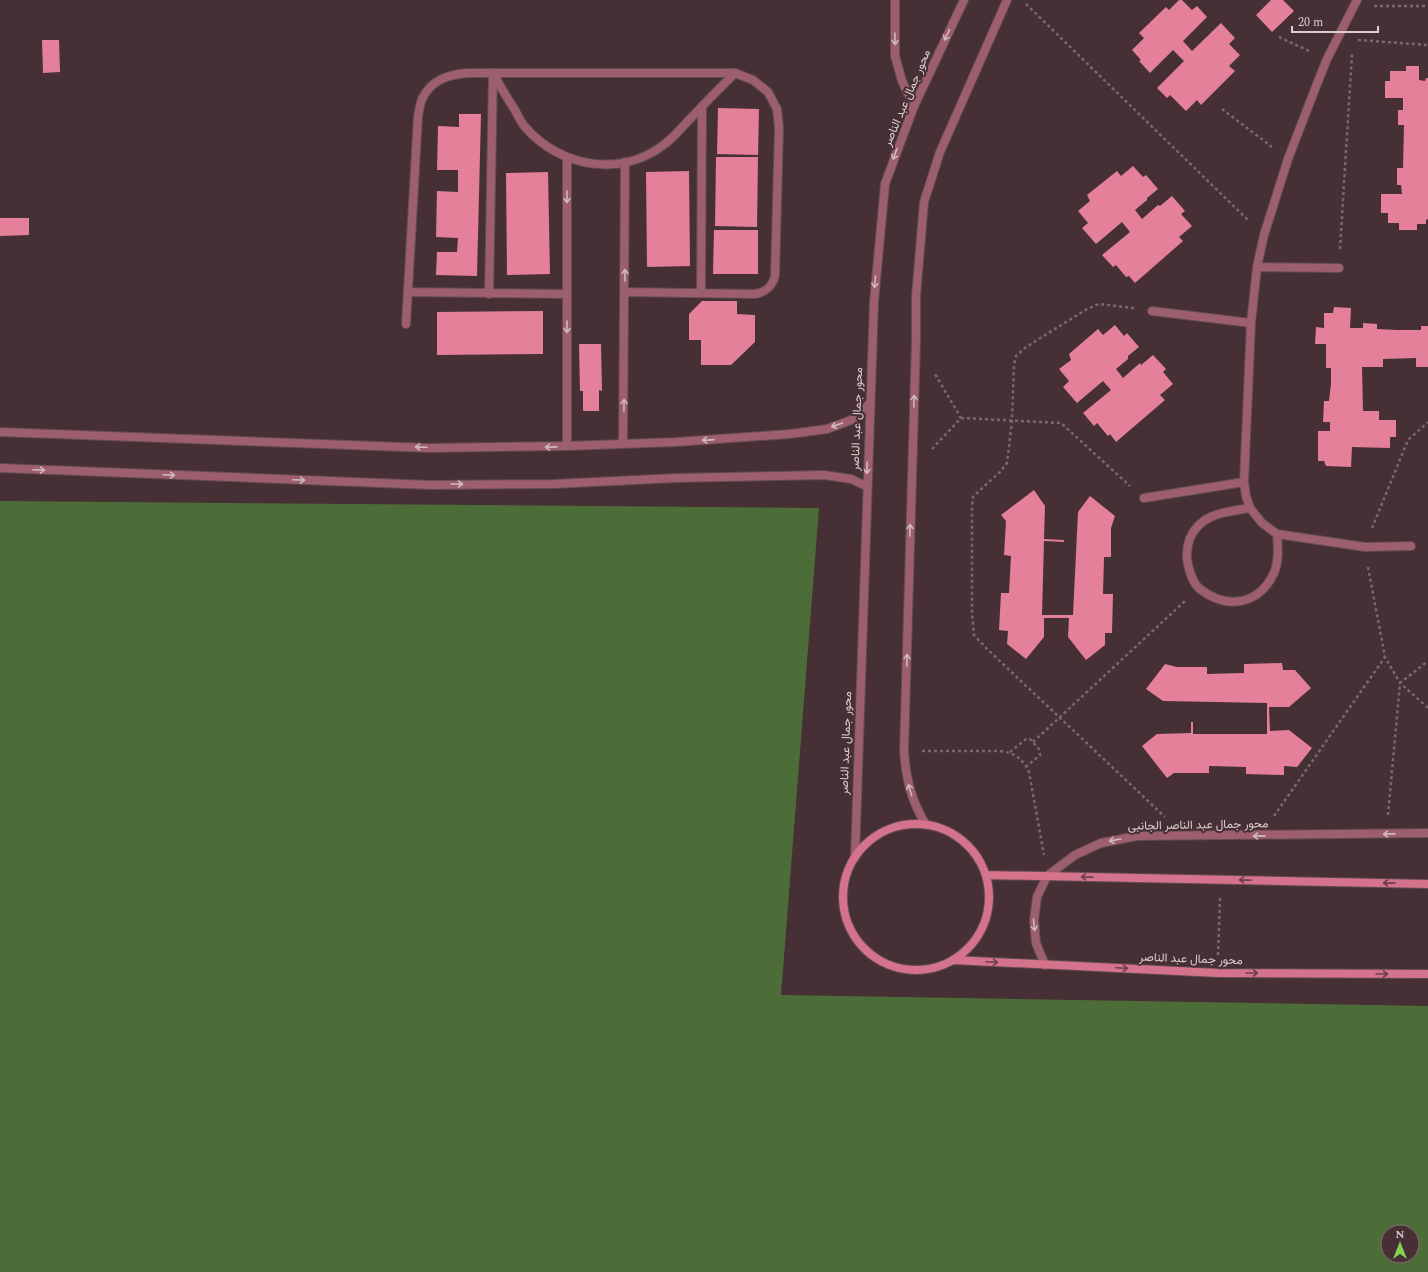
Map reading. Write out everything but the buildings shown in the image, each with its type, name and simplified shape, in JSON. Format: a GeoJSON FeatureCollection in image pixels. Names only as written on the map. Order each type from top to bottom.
{"type":"FeatureCollection","features":[{"type":"Feature","properties":{"kind":"main road"},"geometry":{"type":"LineString","coordinates":[[909,825],[926,825],[942,829],[956,836],[969,847],[979,860],[986,875],[989,896],[984,923],[977,938],[966,950],[953,960],[922,970],[890,966],[875,958],[863,947],[853,934],[846,920],[843,903],[843,887],[847,871],[865,844],[878,835],[894,828],[909,825]]}},
{"type":"Feature","properties":{"kind":"main road"},"geometry":{"type":"LineString","coordinates":[[986,875],[1428,884]]}},
{"type":"Feature","properties":{"kind":"main road","name":"محور جمال عبد الناصر"},"geometry":{"type":"LineString","coordinates":[[953,960],[1218,973],[1428,974]]}},
{"type":"Feature","properties":{"kind":"street"},"geometry":{"type":"LineString","coordinates":[[896,0],[894,33],[895,56],[902,81],[914,106]]}},
{"type":"Feature","properties":{"kind":"street","name":"محور جمال عبد الناصر"},"geometry":{"type":"LineString","coordinates":[[855,857],[869,404],[874,302],[885,184],[914,106],[964,0]]}},
{"type":"Feature","properties":{"kind":"street"},"geometry":{"type":"LineString","coordinates":[[926,825],[916,808],[909,789],[905,770],[904,751],[916,296],[924,202],[940,152],[1007,0]]}},
{"type":"Feature","properties":{"kind":"street"},"geometry":{"type":"LineString","coordinates":[[1355,3],[1327,59],[1288,159],[1264,235],[1257,267],[1251,323],[1244,482],[1250,508],[1262,523],[1277,534],[1365,547],[1411,546]]}},
{"type":"Feature","properties":{"kind":"street"},"geometry":{"type":"LineString","coordinates":[[406,324],[418,117],[422,99],[433,84],[449,75],[467,73],[735,73],[753,80],[768,92],[777,109],[779,128],[775,276],[773,283],[762,293],[756,294],[624,292]]}},
{"type":"Feature","properties":{"kind":"street"},"geometry":{"type":"LineString","coordinates":[[493,73],[525,127],[537,140],[551,150],[567,158],[586,163],[606,165],[625,162],[646,155],[666,143],[735,73]]}},
{"type":"Feature","properties":{"kind":"street"},"geometry":{"type":"LineString","coordinates":[[489,294],[493,73]]}},
{"type":"Feature","properties":{"kind":"street"},"geometry":{"type":"LineString","coordinates":[[701,293],[702,106]]}},
{"type":"Feature","properties":{"kind":"street"},"geometry":{"type":"LineString","coordinates":[[567,158],[567,446]]}},
{"type":"Feature","properties":{"kind":"street"},"geometry":{"type":"LineString","coordinates":[[623,444],[625,162]]}},
{"type":"Feature","properties":{"kind":"street"},"geometry":{"type":"LineString","coordinates":[[1257,267],[1339,268]]}},
{"type":"Feature","properties":{"kind":"street"},"geometry":{"type":"LineString","coordinates":[[408,292],[567,294]]}},
{"type":"Feature","properties":{"kind":"street"},"geometry":{"type":"LineString","coordinates":[[1152,311],[1251,323]]}},
{"type":"Feature","properties":{"kind":"street"},"geometry":{"type":"LineString","coordinates":[[0,432],[430,448],[567,446],[790,434],[827,429],[854,419],[869,404]]}},
{"type":"Feature","properties":{"kind":"street"},"geometry":{"type":"LineString","coordinates":[[0,468],[431,485],[553,484],[676,478],[824,474],[852,479],[866,486]]}},
{"type":"Feature","properties":{"kind":"street"},"geometry":{"type":"LineString","coordinates":[[1144,498],[1244,482]]}},
{"type":"Feature","properties":{"kind":"street"},"geometry":{"type":"LineString","coordinates":[[1250,508],[1223,512],[1207,518],[1194,530],[1188,544],[1187,560],[1190,575],[1198,588],[1213,598],[1229,602],[1246,601],[1264,590],[1274,572],[1278,552],[1277,534]]}},
{"type":"Feature","properties":{"kind":"street","name":"محور جمال عبد الناصر الجانبى"},"geometry":{"type":"LineString","coordinates":[[1045,964],[1036,942],[1034,920],[1037,897],[1047,876],[1075,855],[1101,843],[1137,836],[1260,836],[1428,833]]}},
{"type":"Feature","properties":{"kind":"path"},"geometry":{"type":"LineString","coordinates":[[1022,0],[1264,235]]}},
{"type":"Feature","properties":{"kind":"path"},"geometry":{"type":"LineString","coordinates":[[1355,3],[1428,6]]}},
{"type":"Feature","properties":{"kind":"path"},"geometry":{"type":"LineString","coordinates":[[1339,268],[1353,47]]}},
{"type":"Feature","properties":{"kind":"path"},"geometry":{"type":"LineString","coordinates":[[1222,109],[1288,159]]}},
{"type":"Feature","properties":{"kind":"path"},"geometry":{"type":"LineString","coordinates":[[1152,311],[1099,304],[1087,309],[1026,346],[1016,356],[1014,365],[1012,421],[1007,463],[1000,472],[973,498],[972,613],[974,635],[986,648],[1185,836]]}},
{"type":"Feature","properties":{"kind":"path"},"geometry":{"type":"LineString","coordinates":[[935,373],[961,418]]}},
{"type":"Feature","properties":{"kind":"path"},"geometry":{"type":"LineString","coordinates":[[912,470],[961,418]]}},
{"type":"Feature","properties":{"kind":"path"},"geometry":{"type":"LineString","coordinates":[[961,418],[1061,423],[1144,498]]}},
{"type":"Feature","properties":{"kind":"path"},"geometry":{"type":"LineString","coordinates":[[1033,742],[1198,588]]}},
{"type":"Feature","properties":{"kind":"path"},"geometry":{"type":"LineString","coordinates":[[1260,836],[1384,657]]}},
{"type":"Feature","properties":{"kind":"path"},"geometry":{"type":"LineString","coordinates":[[1387,834],[1400,683],[1428,661]]}},
{"type":"Feature","properties":{"kind":"path"},"geometry":{"type":"LineString","coordinates":[[1010,752],[1028,738],[1033,742],[1039,749],[1040,755],[1026,766]]}},
{"type":"Feature","properties":{"kind":"path"},"geometry":{"type":"LineString","coordinates":[[904,751],[1000,751],[1010,752],[1022,760],[1030,772],[1047,876]]}},
{"type":"Feature","properties":{"kind":"path"},"geometry":{"type":"LineString","coordinates":[[1218,973],[1221,880]]}},
{"type":"Feature","properties":{"kind":"green space"},"geometry":{"type":"Polygon","coordinates":[[[0,501],[819,508],[781,995],[1428,1006],[1428,1272],[0,1272],[0,501]]]}}]}
